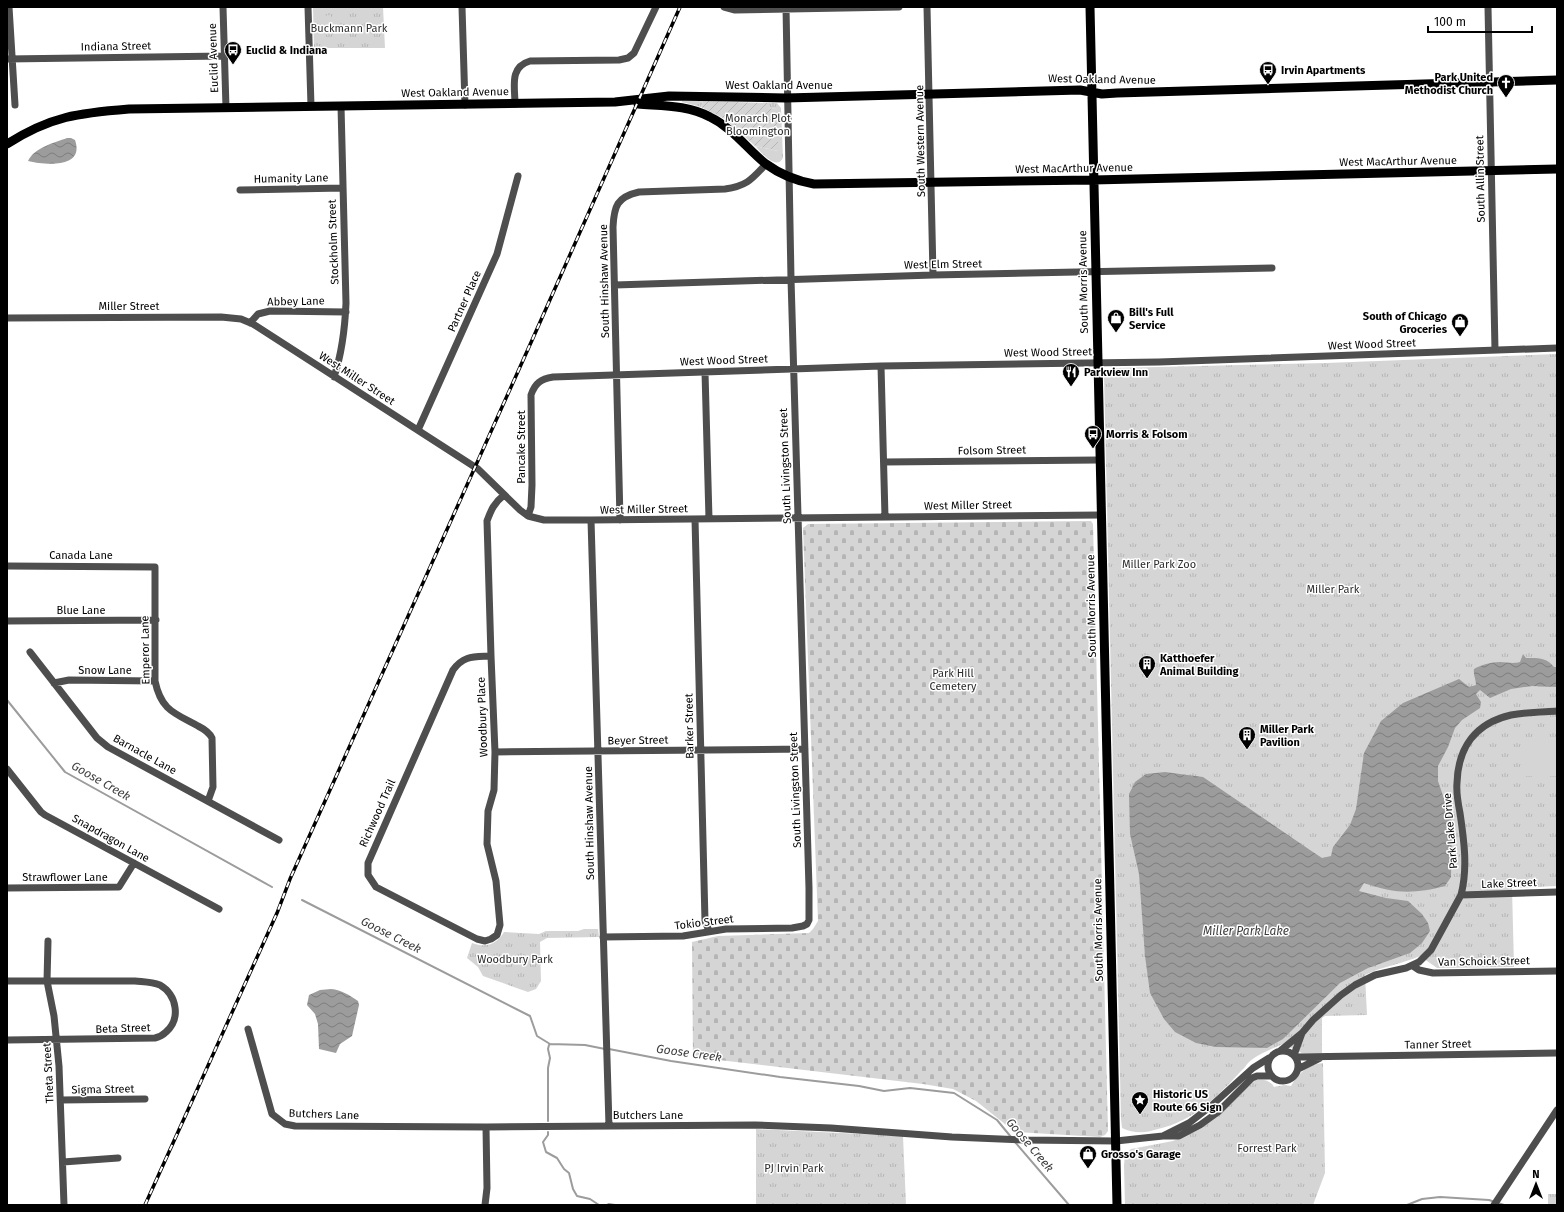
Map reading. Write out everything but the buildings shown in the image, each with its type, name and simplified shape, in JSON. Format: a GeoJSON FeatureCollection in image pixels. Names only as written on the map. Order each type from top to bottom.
{"type":"FeatureCollection","features":[{"type":"Feature","properties":{"kind":"main road","name":"South Morris Avenue"},"geometry":{"type":"LineString","coordinates":[[1090,7],[1117,1205]]}},
{"type":"Feature","properties":{"kind":"main road","name":"West Oakland Avenue"},"geometry":{"type":"LineString","coordinates":[[7,144],[26,132],[44,124],[73,115],[129,109],[615,102],[669,96],[786,98],[1080,90],[1102,94],[1557,80]]}},
{"type":"Feature","properties":{"kind":"main road","name":"West MacArthur Avenue"},"geometry":{"type":"LineString","coordinates":[[615,102],[678,107],[695,110],[711,117],[730,130],[766,164],[788,177],[800,182],[828,185],[1557,169]]}},
{"type":"Feature","properties":{"kind":"street"},"geometry":{"type":"LineString","coordinates":[[9,7],[10,59],[16,104]]}},
{"type":"Feature","properties":{"kind":"street","name":"Euclid Avenue"},"geometry":{"type":"LineString","coordinates":[[223,7],[226,108]]}},
{"type":"Feature","properties":{"kind":"street"},"geometry":{"type":"LineString","coordinates":[[308,7],[311,106]]}},
{"type":"Feature","properties":{"kind":"street"},"geometry":{"type":"LineString","coordinates":[[462,7],[465,104]]}},
{"type":"Feature","properties":{"kind":"street"},"geometry":{"type":"LineString","coordinates":[[515,104],[514,75],[516,70],[525,62],[619,60],[628,58],[637,49],[656,7]]}},
{"type":"Feature","properties":{"kind":"street"},"geometry":{"type":"LineString","coordinates":[[724,7],[734,10],[899,7]]}},
{"type":"Feature","properties":{"kind":"street","name":"South Western Avenue"},"geometry":{"type":"LineString","coordinates":[[927,7],[933,275]]}},
{"type":"Feature","properties":{"kind":"street","name":"South Allin Street"},"geometry":{"type":"LineString","coordinates":[[1488,7],[1495,350]]}},
{"type":"Feature","properties":{"kind":"street","name":"South Livingston Street"},"geometry":{"type":"LineString","coordinates":[[786,8],[788,177],[809,914],[807,924]]}},
{"type":"Feature","properties":{"kind":"street","name":"Indiana Street"},"geometry":{"type":"LineString","coordinates":[[10,59],[224,56]]}},
{"type":"Feature","properties":{"kind":"street","name":"Stockholm Street"},"geometry":{"type":"LineString","coordinates":[[334,377],[341,348],[346,312],[341,106]]}},
{"type":"Feature","properties":{"kind":"street","name":"South Hinshaw Avenue"},"geometry":{"type":"LineString","coordinates":[[620,520],[614,214],[617,204],[631,194],[639,192],[735,188],[753,178],[766,164]]}},
{"type":"Feature","properties":{"kind":"street","name":"Partner Place"},"geometry":{"type":"LineString","coordinates":[[418,430],[497,254],[518,176]]}},
{"type":"Feature","properties":{"kind":"street","name":"Humanity Lane"},"geometry":{"type":"LineString","coordinates":[[240,190],[343,188]]}},
{"type":"Feature","properties":{"kind":"street","name":"West Elm Street"},"geometry":{"type":"LineString","coordinates":[[615,285],[933,275],[1272,268]]}},
{"type":"Feature","properties":{"kind":"street","name":"Abbey Lane"},"geometry":{"type":"LineString","coordinates":[[250,323],[255,316],[264,311],[346,312]]}},
{"type":"Feature","properties":{"kind":"street","name":"Miller Street"},"geometry":{"type":"LineString","coordinates":[[7,318],[221,317],[241,319],[250,323]]}},
{"type":"Feature","properties":{"kind":"street","name":"West Miller Street"},"geometry":{"type":"LineString","coordinates":[[250,323],[478,469],[520,510],[528,516],[544,520],[1101,514]]}},
{"type":"Feature","properties":{"kind":"street","name":"West Wood Street"},"geometry":{"type":"LineString","coordinates":[[540,380],[553,377],[881,366],[1205,360],[1557,348]]}},
{"type":"Feature","properties":{"kind":"street"},"geometry":{"type":"LineString","coordinates":[[881,366],[885,517]]}},
{"type":"Feature","properties":{"kind":"street"},"geometry":{"type":"LineString","coordinates":[[705,372],[709,519]]}},
{"type":"Feature","properties":{"kind":"street","name":"Pancake Street"},"geometry":{"type":"LineString","coordinates":[[528,516],[531,507],[532,485],[531,395],[535,385],[540,380]]}},
{"type":"Feature","properties":{"kind":"street","name":"Folsom Street"},"geometry":{"type":"LineString","coordinates":[[884,462],[1100,460]]}},
{"type":"Feature","properties":{"kind":"street","name":"Woodbury Place"},"geometry":{"type":"LineString","coordinates":[[491,939],[497,935],[500,925],[496,881],[486,844],[488,811],[494,790],[495,752],[488,521],[496,501],[504,495]]}},
{"type":"Feature","properties":{"kind":"street","name":"Barker Street"},"geometry":{"type":"LineString","coordinates":[[695,519],[705,921],[709,932]]}},
{"type":"Feature","properties":{"kind":"street","name":"South Hinshaw Avenue"},"geometry":{"type":"LineString","coordinates":[[591,520],[609,1126]]}},
{"type":"Feature","properties":{"kind":"street","name":"Canada Lane"},"geometry":{"type":"LineString","coordinates":[[7,566],[155,566]]}},
{"type":"Feature","properties":{"kind":"street","name":"Emperor Lane"},"geometry":{"type":"LineString","coordinates":[[155,566],[156,681],[158,692],[166,706],[176,714],[208,732],[212,738],[212,787],[208,801]]}},
{"type":"Feature","properties":{"kind":"street","name":"Blue Lane"},"geometry":{"type":"LineString","coordinates":[[7,621],[156,620]]}},
{"type":"Feature","properties":{"kind":"street","name":"Barnacle Lane"},"geometry":{"type":"LineString","coordinates":[[30,652],[97,738],[108,747],[279,840]]}},
{"type":"Feature","properties":{"kind":"street","name":"Richwood Trail"},"geometry":{"type":"LineString","coordinates":[[491,656],[466,658],[458,663],[452,670],[368,863],[368,875],[376,887],[477,939],[485,941],[491,939]]}},
{"type":"Feature","properties":{"kind":"street","name":"Snow Lane"},"geometry":{"type":"LineString","coordinates":[[54,683],[69,680],[156,681]]}},
{"type":"Feature","properties":{"kind":"street","name":"Park Lake Drive"},"geometry":{"type":"LineString","coordinates":[[1280,1050],[1302,1033],[1313,1020],[1341,995],[1355,985],[1375,975],[1413,966],[1431,950],[1461,895],[1464,879],[1465,859],[1456,783],[1458,769],[1466,744],[1473,734],[1481,728],[1501,718],[1522,714],[1557,711]]}},
{"type":"Feature","properties":{"kind":"street","name":"Beyer Street"},"geometry":{"type":"LineString","coordinates":[[495,752],[805,749]]}},
{"type":"Feature","properties":{"kind":"street","name":"Snapdragon Lane"},"geometry":{"type":"LineString","coordinates":[[8,774],[45,815],[219,909]]}},
{"type":"Feature","properties":{"kind":"street","name":"Strawflower Lane"},"geometry":{"type":"LineString","coordinates":[[7,888],[119,887],[134,863]]}},
{"type":"Feature","properties":{"kind":"street","name":"Lake Street"},"geometry":{"type":"LineString","coordinates":[[1461,895],[1557,892]]}},
{"type":"Feature","properties":{"kind":"street","name":"Tokio Street"},"geometry":{"type":"LineString","coordinates":[[603,937],[683,936],[726,929],[799,928],[807,924]]}},
{"type":"Feature","properties":{"kind":"street","name":"Theta Street"},"geometry":{"type":"LineString","coordinates":[[48,941],[47,981],[57,1040],[61,1100],[64,1205]]}},
{"type":"Feature","properties":{"kind":"street","name":"Van Schoick Street"},"geometry":{"type":"LineString","coordinates":[[1413,966],[1419,970],[1433,973],[1557,971]]}},
{"type":"Feature","properties":{"kind":"street","name":"Beta Street"},"geometry":{"type":"LineString","coordinates":[[7,981],[135,981],[153,983],[167,991],[175,1004],[176,1011],[172,1025],[167,1032],[155,1038],[7,1040]]}},
{"type":"Feature","properties":{"kind":"street","name":"Butchers Lane"},"geometry":{"type":"LineString","coordinates":[[248,1029],[270,1109],[275,1118],[284,1124],[295,1126],[486,1127],[755,1125],[1007,1139],[1116,1141]]}},
{"type":"Feature","properties":{"kind":"street","name":"Park Lake Drive"},"geometry":{"type":"LineString","coordinates":[[1295,1056],[1302,1033]]}},
{"type":"Feature","properties":{"kind":"street"},"geometry":{"type":"LineString","coordinates":[[1163,1136],[1189,1123],[1206,1110],[1253,1068],[1280,1050],[1288,1051],[1295,1056],[1298,1061],[1298,1069],[1293,1078],[1279,1081],[1272,1076],[1267,1068],[1269,1058]]}},
{"type":"Feature","properties":{"kind":"street","name":"Tanner Street"},"geometry":{"type":"LineString","coordinates":[[1295,1056],[1320,1058],[1557,1052]]}},
{"type":"Feature","properties":{"kind":"street","name":"Tanner Street"},"geometry":{"type":"LineString","coordinates":[[1298,1069],[1320,1058]]}},
{"type":"Feature","properties":{"kind":"street"},"geometry":{"type":"LineString","coordinates":[[1116,1141],[1163,1136],[1179,1136],[1200,1125],[1218,1112],[1252,1078],[1257,1076],[1272,1076]]}},
{"type":"Feature","properties":{"kind":"street","name":"Sigma Street"},"geometry":{"type":"LineString","coordinates":[[61,1100],[145,1099]]}},
{"type":"Feature","properties":{"kind":"street"},"geometry":{"type":"LineString","coordinates":[[1494,1205],[1557,1110]]}},
{"type":"Feature","properties":{"kind":"street"},"geometry":{"type":"LineString","coordinates":[[485,1205],[487,1188],[486,1127]]}},
{"type":"Feature","properties":{"kind":"street"},"geometry":{"type":"LineString","coordinates":[[63,1162],[118,1158]]}},
{"type":"Feature","properties":{"kind":"green space","name":"Buckmann Park"},"geometry":{"type":"Polygon","coordinates":[[[313,7],[383,7],[385,48],[314,48],[313,7]]]}},
{"type":"Feature","properties":{"kind":"green space"},"geometry":{"type":"Polygon","coordinates":[[[331,15],[332,34],[322,35],[322,16],[331,15]]]}},
{"type":"Feature","properties":{"kind":"green space"},"geometry":{"type":"Polygon","coordinates":[[[682,101],[703,101],[701,107],[682,101]]]}},
{"type":"Feature","properties":{"kind":"green space","name":"Monarch Plot Bloomington"},"geometry":{"type":"Polygon","coordinates":[[[703,101],[767,103],[768,108],[778,109],[778,151],[755,146],[725,119],[701,107],[703,101]]]}},
{"type":"Feature","properties":{"kind":"green space"},"geometry":{"type":"Polygon","coordinates":[[[767,103],[777,103],[781,108],[783,158],[777,162],[769,159],[755,146],[778,151],[777,109],[767,108],[767,103]]]}},
{"type":"Feature","properties":{"kind":"green space","name":"Miller Park"},"geometry":{"type":"Polygon","coordinates":[[[1557,354],[1557,886],[1512,888],[1514,967],[1437,968],[1420,956],[1372,972],[1365,975],[1367,1015],[1325,1016],[1322,1018],[1322,1053],[1302,1053],[1283,1044],[1265,1052],[1248,1063],[1214,1098],[1194,1114],[1183,1120],[1171,1125],[1144,1132],[1136,1132],[1122,1128],[1104,375],[1116,368],[1326,363],[1557,354]]]}},
{"type":"Feature","properties":{"kind":"green space","name":"Park Hill Cemetery"},"geometry":{"type":"Polygon","coordinates":[[[1091,521],[1093,524],[1108,1131],[1105,1135],[1100,1137],[1015,1132],[976,1101],[953,1089],[923,1084],[693,1057],[692,942],[718,936],[809,933],[818,921],[803,528],[808,524],[1091,521]]]}},
{"type":"Feature","properties":{"kind":"green space"},"geometry":{"type":"Polygon","coordinates":[[[1557,740],[1557,776],[1522,776],[1522,741],[1557,740]]]}},
{"type":"Feature","properties":{"kind":"green space","name":"Woodbury Park"},"geometry":{"type":"Polygon","coordinates":[[[584,929],[598,929],[599,937],[547,938],[540,942],[541,981],[536,989],[528,992],[483,976],[478,967],[467,958],[472,943],[486,945],[494,943],[504,932],[539,934],[546,931],[578,931],[584,929]]]}},
{"type":"Feature","properties":{"kind":"green space","name":"Forrest Park"},"geometry":{"type":"Polygon","coordinates":[[[1323,1063],[1325,1173],[1313,1205],[1125,1205],[1125,1155],[1131,1149],[1173,1141],[1195,1131],[1256,1080],[1266,1080],[1274,1087],[1285,1085],[1291,1086],[1297,1077],[1308,1067],[1323,1063]]]}},
{"type":"Feature","properties":{"kind":"green space","name":"PJ Irvin Park"},"geometry":{"type":"Polygon","coordinates":[[[756,1129],[903,1136],[906,1205],[756,1205],[756,1129]]]}},
{"type":"Feature","properties":{"kind":"green space"},"geometry":{"type":"Polygon","coordinates":[[[1548,1194],[1557,1194],[1557,1205],[1548,1205],[1548,1194]]]}},
{"type":"Feature","properties":{"kind":"water"},"geometry":{"type":"Polygon","coordinates":[[[67,138],[75,140],[77,149],[74,156],[69,160],[62,163],[53,164],[28,161],[35,152],[40,149],[67,138]]]}},
{"type":"Feature","properties":{"kind":"water","name":"Miller Park Lake"},"geometry":{"type":"Polygon","coordinates":[[[1523,654],[1526,658],[1542,659],[1548,661],[1554,667],[1557,667],[1557,687],[1532,686],[1511,689],[1490,698],[1480,690],[1476,694],[1481,702],[1480,708],[1462,720],[1455,728],[1448,747],[1438,766],[1438,781],[1452,822],[1451,877],[1445,886],[1434,889],[1404,892],[1375,887],[1364,883],[1359,891],[1386,898],[1408,901],[1422,914],[1428,923],[1430,931],[1422,943],[1410,953],[1368,968],[1340,983],[1283,1039],[1267,1048],[1216,1047],[1196,1043],[1175,1032],[1164,1019],[1150,993],[1145,956],[1139,874],[1130,834],[1129,794],[1135,782],[1146,774],[1165,772],[1203,777],[1322,858],[1331,856],[1333,847],[1350,825],[1356,809],[1364,753],[1381,721],[1403,703],[1459,679],[1469,687],[1476,685],[1474,669],[1493,663],[1520,662],[1523,654]]]}},
{"type":"Feature","properties":{"kind":"water"},"geometry":{"type":"Polygon","coordinates":[[[320,990],[339,990],[348,995],[358,1001],[359,1005],[352,1036],[340,1044],[336,1053],[319,1049],[318,1024],[315,1014],[307,1005],[309,995],[320,990]]]}},
{"type":"Feature","properties":{"kind":"waterway","name":"Goose Creek"},"geometry":{"type":"LineString","coordinates":[[7,700],[65,772],[272,887]]}},
{"type":"Feature","properties":{"kind":"waterway","name":"Goose Creek"},"geometry":{"type":"LineString","coordinates":[[302,900],[530,1016],[537,1036],[550,1044],[585,1045],[605,1049]]}},
{"type":"Feature","properties":{"kind":"waterway"},"geometry":{"type":"LineString","coordinates":[[548,1121],[549,1045]]}},
{"type":"Feature","properties":{"kind":"waterway","name":"Goose Creek"},"geometry":{"type":"LineString","coordinates":[[609,1049],[671,1061],[780,1077],[859,1086],[884,1091],[910,1088],[954,1093],[997,1120],[1011,1137]]}},
{"type":"Feature","properties":{"kind":"waterway"},"geometry":{"type":"LineString","coordinates":[[548,1132],[548,1135],[543,1142],[546,1152],[557,1158],[564,1169],[569,1173],[573,1189],[577,1196],[590,1199],[599,1205]]}},
{"type":"Feature","properties":{"kind":"waterway","name":"Goose Creek"},"geometry":{"type":"LineString","coordinates":[[1015,1142],[1069,1205]]}},
{"type":"Feature","properties":{"kind":"waterway","name":"Goose Creek"},"geometry":{"type":"LineString","coordinates":[[1407,1205],[1422,1199],[1440,1197],[1489,1200],[1504,1205]]}},
{"type":"Feature","properties":{"kind":"waterway"},"geometry":{"type":"LineString","coordinates":[[607,1205],[615,1205]]}},
{"type":"Feature","properties":{"kind":"railway"},"geometry":{"type":"LineString","coordinates":[[145,1205],[277,913],[290,879],[680,7]]}},
{"type":"Feature","properties":{"kind":"place","name":"Euclid & Indiana"},"geometry":{"type":"Point","coordinates":[233,65]}},
{"type":"Feature","properties":{"kind":"place","name":"Irvin Apartments"},"geometry":{"type":"Point","coordinates":[1268,85]}},
{"type":"Feature","properties":{"kind":"place","name":"Park United Methodist Church"},"geometry":{"type":"Point","coordinates":[1506,98]}},
{"type":"Feature","properties":{"kind":"place","name":"Bill's Full Service"},"geometry":{"type":"Point","coordinates":[1116,333]}},
{"type":"Feature","properties":{"kind":"place","name":"South of Chicago Groceries"},"geometry":{"type":"Point","coordinates":[1460,337]}},
{"type":"Feature","properties":{"kind":"place","name":"Parkview Inn"},"geometry":{"type":"Point","coordinates":[1071,387]}},
{"type":"Feature","properties":{"kind":"place","name":"Morris & Folsom"},"geometry":{"type":"Point","coordinates":[1093,449]}},
{"type":"Feature","properties":{"kind":"place","name":"Katthoefer Animal Building"},"geometry":{"type":"Point","coordinates":[1147,679]}},
{"type":"Feature","properties":{"kind":"place","name":"Miller Park Pavilion"},"geometry":{"type":"Point","coordinates":[1247,750]}},
{"type":"Feature","properties":{"kind":"place","name":"Historic US Route 66 Sign"},"geometry":{"type":"Point","coordinates":[1140,1115]}},
{"type":"Feature","properties":{"kind":"place","name":"Grosso's Garage"},"geometry":{"type":"Point","coordinates":[1088,1169]}},
{"type":"Feature","properties":{"kind":"park label","name":"Miller Park Zoo"},"geometry":{"type":"Point","coordinates":[1159,564]}}]}
